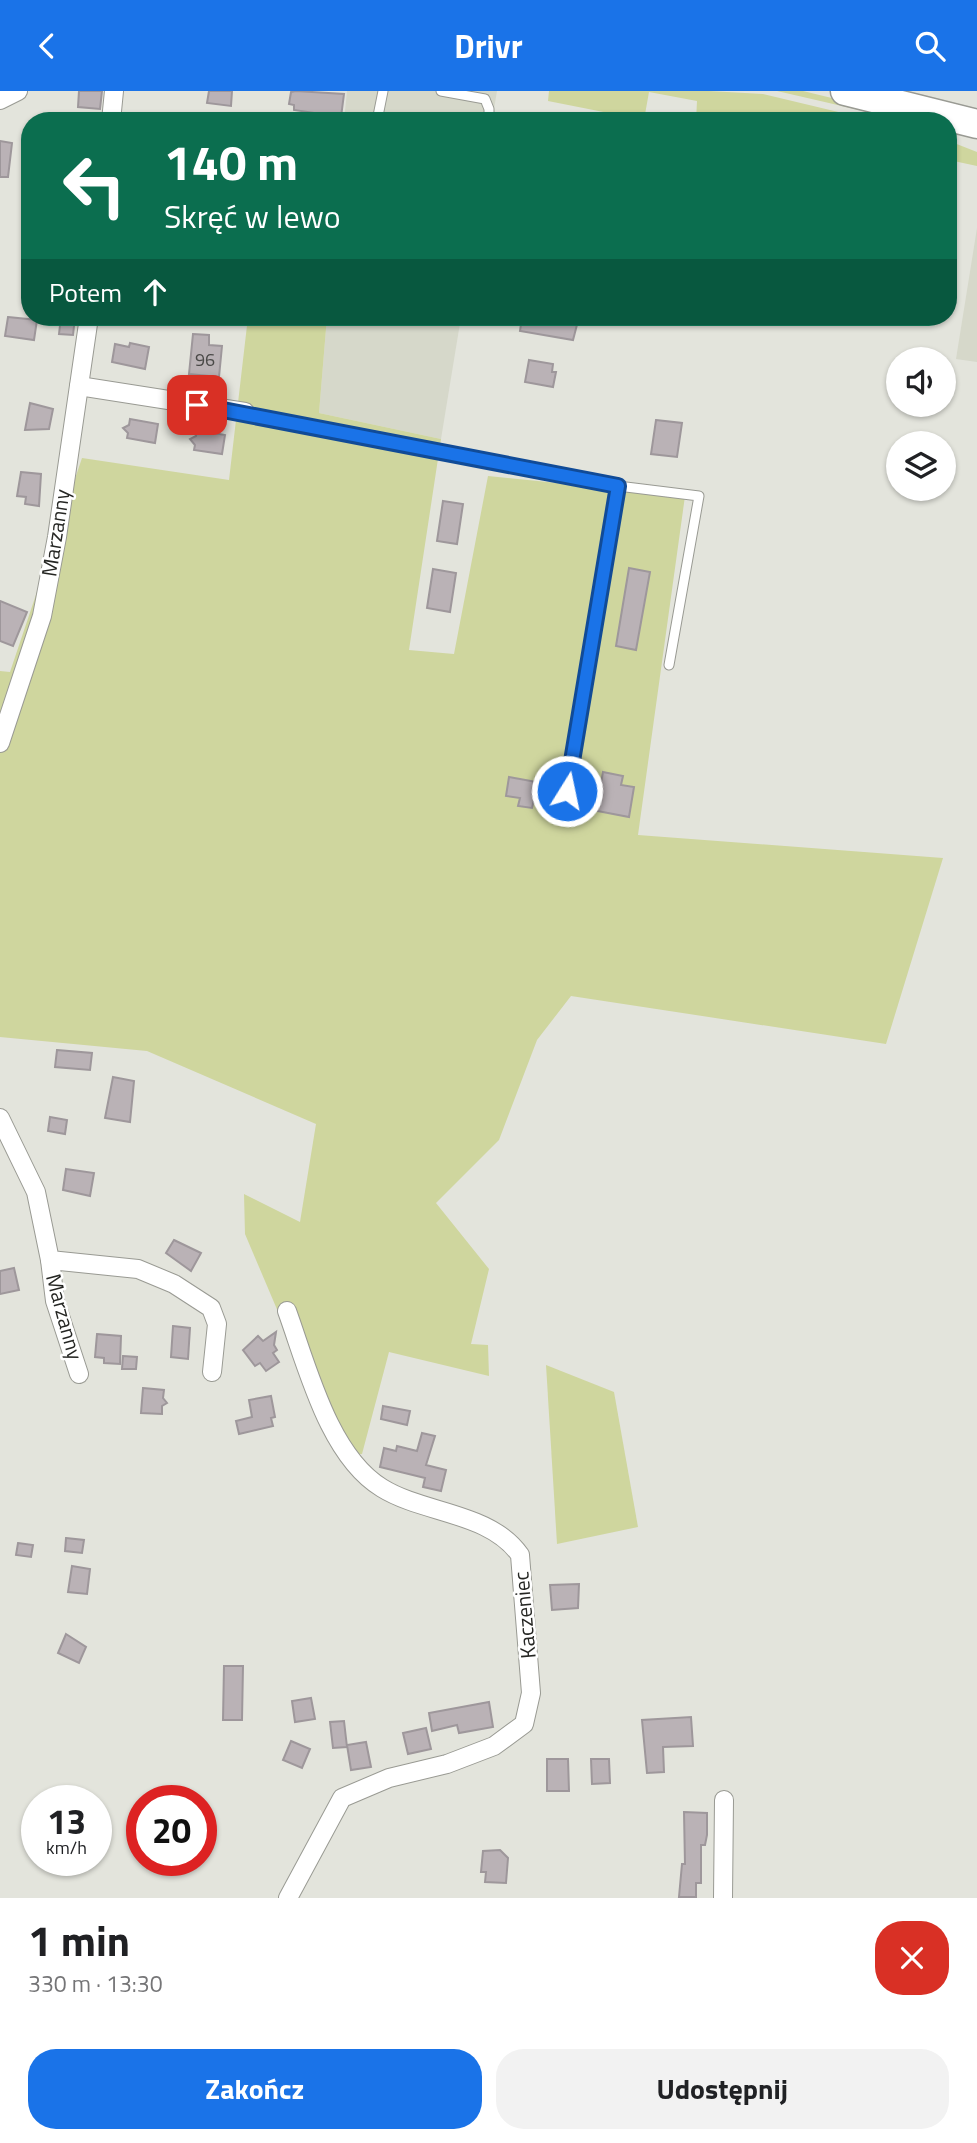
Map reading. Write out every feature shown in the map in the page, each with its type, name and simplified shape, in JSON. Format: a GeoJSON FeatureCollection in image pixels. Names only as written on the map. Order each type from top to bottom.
{"type":"FeatureCollection","features":[{"type":"Feature","properties":{"kind":"main road"},"geometry":{"type":"LineString","coordinates":[[845,91],[929,112]]}},
{"type":"Feature","properties":{"kind":"main road"},"geometry":{"type":"LineString","coordinates":[[957,119],[977,124]]}},
{"type":"Feature","properties":{"kind":"street"},"geometry":{"type":"LineString","coordinates":[[0,100],[18,91]]}},
{"type":"Feature","properties":{"kind":"street"},"geometry":{"type":"LineString","coordinates":[[112,112],[114,91]]}},
{"type":"Feature","properties":{"kind":"street","name":"Marzanny"},"geometry":{"type":"LineString","coordinates":[[0,743],[42,615],[57,537],[88,326]]}},
{"type":"Feature","properties":{"kind":"street"},"geometry":{"type":"LineString","coordinates":[[79,386],[245,412]]}},
{"type":"Feature","properties":{"kind":"street","name":"Marzanny"},"geometry":{"type":"LineString","coordinates":[[0,1118],[36,1192],[50,1260],[55,1301],[79,1374]]}},
{"type":"Feature","properties":{"kind":"street","name":"Marzanny"},"geometry":{"type":"LineString","coordinates":[[50,1260],[138,1269],[174,1284],[211,1308],[217,1324],[212,1372]]}},
{"type":"Feature","properties":{"kind":"street","name":"Kaczeniec"},"geometry":{"type":"LineString","coordinates":[[287,1311],[341,1445],[355,1466],[382,1489],[494,1531],[512,1542],[520,1555],[531,1693],[524,1724],[494,1746],[447,1764],[389,1778],[342,1798],[288,1898]]}},
{"type":"Feature","properties":{"kind":"street"},"geometry":{"type":"LineString","coordinates":[[723,1800],[723,1898]]}},
{"type":"Feature","properties":{"kind":"lane"},"geometry":{"type":"LineString","coordinates":[[379,112],[383,91]]}},
{"type":"Feature","properties":{"kind":"lane"},"geometry":{"type":"LineString","coordinates":[[441,91],[485,99],[489,112]]}},
{"type":"Feature","properties":{"kind":"lane"},"geometry":{"type":"LineString","coordinates":[[245,412],[618,486],[699,496],[669,665]]}},
{"type":"Feature","properties":{"kind":"lane"},"geometry":{"type":"LineString","coordinates":[[567,791],[618,486]]}},
{"type":"Feature","properties":{"kind":"shaded area"},"geometry":{"type":"Polygon","coordinates":[[[347,91],[497,91],[494,112],[345,112],[347,91]]]}},
{"type":"Feature","properties":{"kind":"shaded area"},"geometry":{"type":"Polygon","coordinates":[[[977,228],[977,362],[956,359],[977,228]]]}},
{"type":"Feature","properties":{"kind":"shaded area"},"geometry":{"type":"Polygon","coordinates":[[[326,326],[460,326],[441,439],[319,413],[326,326]]]}},
{"type":"Feature","properties":{"kind":"green space"},"geometry":{"type":"Polygon","coordinates":[[[549,91],[709,91],[763,94],[838,112],[696,112],[697,101],[649,92],[645,112],[604,112],[548,101],[549,91]]]}},
{"type":"Feature","properties":{"kind":"green space"},"geometry":{"type":"Polygon","coordinates":[[[777,91],[803,91],[889,112],[868,112],[777,91]]]}},
{"type":"Feature","properties":{"kind":"green space"},"geometry":{"type":"Polygon","coordinates":[[[957,144],[977,152],[977,166],[957,162],[957,144]]]}},
{"type":"Feature","properties":{"kind":"green space"},"geometry":{"type":"Polygon","coordinates":[[[247,326],[326,326],[319,413],[441,439],[409,650],[454,654],[488,476],[685,496],[638,835],[943,858],[886,1044],[571,996],[537,1040],[499,1140],[436,1203],[489,1269],[471,1344],[488,1345],[489,1376],[389,1352],[362,1454],[338,1453],[245,1234],[244,1194],[300,1222],[316,1124],[147,1051],[0,1037],[0,671],[10,672],[82,458],[229,480],[247,326]]]}},
{"type":"Feature","properties":{"kind":"green space"},"geometry":{"type":"Polygon","coordinates":[[[546,1365],[614,1392],[638,1527],[557,1544],[546,1365]]]}},
{"type":"Feature","properties":{"kind":"building"},"geometry":{"type":"Polygon","coordinates":[[[79,91],[102,91],[100,109],[78,107],[79,91]]]}},
{"type":"Feature","properties":{"kind":"building"},"geometry":{"type":"Polygon","coordinates":[[[209,91],[232,91],[231,106],[207,103],[209,91]]]}},
{"type":"Feature","properties":{"kind":"building"},"geometry":{"type":"Polygon","coordinates":[[[291,92],[344,94],[342,112],[294,110],[294,105],[289,104],[291,92]]]}},
{"type":"Feature","properties":{"kind":"building"},"geometry":{"type":"Polygon","coordinates":[[[0,141],[12,143],[8,177],[0,177],[0,141]]]}},
{"type":"Feature","properties":{"kind":"building"},"geometry":{"type":"Polygon","coordinates":[[[8,317],[21,318],[21,326],[36,326],[34,340],[5,336],[8,317]]]}},
{"type":"Feature","properties":{"kind":"building"},"geometry":{"type":"Polygon","coordinates":[[[60,326],[74,326],[73,335],[59,334],[60,326]]]}},
{"type":"Feature","properties":{"kind":"building"},"geometry":{"type":"Polygon","coordinates":[[[521,326],[577,326],[573,340],[520,331],[521,326]]]}},
{"type":"Feature","properties":{"kind":"building"},"geometry":{"type":"Polygon","coordinates":[[[193,334],[209,335],[209,345],[222,346],[219,377],[189,374],[193,334]]]}},
{"type":"Feature","properties":{"kind":"building"},"geometry":{"type":"Polygon","coordinates":[[[130,343],[149,347],[145,369],[112,362],[115,344],[129,347],[130,343]]]}},
{"type":"Feature","properties":{"kind":"building"},"geometry":{"type":"Polygon","coordinates":[[[529,360],[553,364],[552,372],[556,372],[553,387],[525,382],[529,360]]]}},
{"type":"Feature","properties":{"kind":"building"},"geometry":{"type":"Polygon","coordinates":[[[30,403],[53,409],[49,429],[25,430],[30,403]]]}},
{"type":"Feature","properties":{"kind":"building"},"geometry":{"type":"Polygon","coordinates":[[[130,419],[158,424],[155,443],[127,438],[128,433],[123,428],[129,425],[130,419]]]}},
{"type":"Feature","properties":{"kind":"building"},"geometry":{"type":"Polygon","coordinates":[[[656,420],[682,423],[677,457],[651,454],[656,420]]]}},
{"type":"Feature","properties":{"kind":"building"},"geometry":{"type":"Polygon","coordinates":[[[197,430],[225,435],[222,454],[194,450],[195,445],[190,439],[196,436],[197,430]]]}},
{"type":"Feature","properties":{"kind":"building"},"geometry":{"type":"Polygon","coordinates":[[[21,472],[41,474],[39,506],[25,504],[26,497],[17,496],[21,472]]]}},
{"type":"Feature","properties":{"kind":"building"},"geometry":{"type":"Polygon","coordinates":[[[443,501],[463,504],[457,544],[437,541],[443,501]]]}},
{"type":"Feature","properties":{"kind":"building"},"geometry":{"type":"Polygon","coordinates":[[[629,568],[650,572],[636,650],[616,646],[629,568]]]}},
{"type":"Feature","properties":{"kind":"building"},"geometry":{"type":"Polygon","coordinates":[[[433,569],[456,573],[450,612],[427,608],[433,569]]]}},
{"type":"Feature","properties":{"kind":"building"},"geometry":{"type":"Polygon","coordinates":[[[0,601],[27,612],[13,646],[0,641],[0,601]]]}},
{"type":"Feature","properties":{"kind":"building"},"geometry":{"type":"Polygon","coordinates":[[[603,772],[623,776],[621,785],[634,787],[629,817],[587,809],[591,787],[600,789],[603,772]]]}},
{"type":"Feature","properties":{"kind":"building"},"geometry":{"type":"Polygon","coordinates":[[[509,777],[542,783],[539,800],[534,799],[532,808],[518,806],[520,798],[506,796],[509,777]]]}},
{"type":"Feature","properties":{"kind":"building"},"geometry":{"type":"Polygon","coordinates":[[[57,1050],[92,1053],[90,1070],[55,1067],[57,1050]]]}},
{"type":"Feature","properties":{"kind":"building"},"geometry":{"type":"Polygon","coordinates":[[[113,1077],[134,1081],[130,1122],[105,1118],[113,1077]]]}},
{"type":"Feature","properties":{"kind":"building"},"geometry":{"type":"Polygon","coordinates":[[[50,1117],[67,1120],[65,1134],[48,1131],[50,1117]]]}},
{"type":"Feature","properties":{"kind":"building"},"geometry":{"type":"Polygon","coordinates":[[[66,1169],[94,1173],[90,1196],[63,1190],[66,1169]]]}},
{"type":"Feature","properties":{"kind":"building"},"geometry":{"type":"Polygon","coordinates":[[[174,1240],[201,1253],[191,1271],[166,1253],[174,1240]]]}},
{"type":"Feature","properties":{"kind":"building"},"geometry":{"type":"Polygon","coordinates":[[[14,1268],[19,1290],[0,1294],[0,1271],[14,1268]]]}},
{"type":"Feature","properties":{"kind":"building"},"geometry":{"type":"Polygon","coordinates":[[[173,1326],[190,1328],[188,1359],[171,1357],[173,1326]]]}},
{"type":"Feature","properties":{"kind":"building"},"geometry":{"type":"Polygon","coordinates":[[[276,1332],[274,1345],[277,1350],[273,1353],[279,1362],[266,1371],[260,1363],[255,1366],[243,1350],[258,1336],[263,1341],[276,1332]]]}},
{"type":"Feature","properties":{"kind":"building"},"geometry":{"type":"Polygon","coordinates":[[[97,1334],[121,1336],[120,1364],[104,1363],[104,1358],[95,1357],[97,1334]]]}},
{"type":"Feature","properties":{"kind":"building"},"geometry":{"type":"Polygon","coordinates":[[[123,1356],[137,1357],[136,1369],[122,1369],[123,1356]]]}},
{"type":"Feature","properties":{"kind":"building"},"geometry":{"type":"Polygon","coordinates":[[[143,1388],[164,1390],[163,1398],[167,1403],[162,1406],[162,1414],[141,1413],[143,1388]]]}},
{"type":"Feature","properties":{"kind":"building"},"geometry":{"type":"Polygon","coordinates":[[[271,1396],[275,1417],[271,1418],[273,1426],[239,1434],[236,1421],[252,1417],[249,1400],[271,1396]]]}},
{"type":"Feature","properties":{"kind":"building"},"geometry":{"type":"Polygon","coordinates":[[[383,1406],[410,1411],[407,1425],[381,1419],[383,1406]]]}},
{"type":"Feature","properties":{"kind":"building"},"geometry":{"type":"Polygon","coordinates":[[[422,1433],[435,1436],[426,1465],[446,1470],[441,1491],[423,1487],[425,1478],[380,1467],[384,1448],[396,1451],[397,1446],[417,1451],[422,1433]]]}},
{"type":"Feature","properties":{"kind":"building"},"geometry":{"type":"Polygon","coordinates":[[[66,1538],[84,1540],[82,1553],[65,1551],[66,1538]]]}},
{"type":"Feature","properties":{"kind":"building"},"geometry":{"type":"Polygon","coordinates":[[[18,1543],[33,1545],[31,1557],[16,1555],[18,1543]]]}},
{"type":"Feature","properties":{"kind":"building"},"geometry":{"type":"Polygon","coordinates":[[[72,1566],[90,1569],[87,1594],[68,1592],[72,1566]]]}},
{"type":"Feature","properties":{"kind":"building"},"geometry":{"type":"Polygon","coordinates":[[[579,1584],[578,1608],[552,1610],[550,1585],[579,1584]]]}},
{"type":"Feature","properties":{"kind":"building"},"geometry":{"type":"Polygon","coordinates":[[[66,1634],[86,1647],[79,1663],[58,1653],[66,1634]]]}},
{"type":"Feature","properties":{"kind":"building"},"geometry":{"type":"Polygon","coordinates":[[[224,1666],[243,1666],[242,1720],[223,1720],[224,1666]]]}},
{"type":"Feature","properties":{"kind":"building"},"geometry":{"type":"Polygon","coordinates":[[[311,1698],[315,1719],[295,1722],[292,1701],[311,1698]]]}},
{"type":"Feature","properties":{"kind":"building"},"geometry":{"type":"Polygon","coordinates":[[[489,1702],[493,1727],[459,1733],[457,1725],[432,1731],[429,1713],[489,1702]]]}},
{"type":"Feature","properties":{"kind":"building"},"geometry":{"type":"Polygon","coordinates":[[[691,1717],[693,1746],[663,1747],[664,1772],[647,1773],[642,1720],[691,1717]]]}},
{"type":"Feature","properties":{"kind":"building"},"geometry":{"type":"Polygon","coordinates":[[[344,1721],[347,1747],[333,1748],[330,1722],[344,1721]]]}},
{"type":"Feature","properties":{"kind":"building"},"geometry":{"type":"Polygon","coordinates":[[[426,1728],[431,1749],[408,1754],[403,1733],[426,1728]]]}},
{"type":"Feature","properties":{"kind":"building"},"geometry":{"type":"Polygon","coordinates":[[[291,1741],[310,1749],[302,1768],[283,1760],[291,1741]]]}},
{"type":"Feature","properties":{"kind":"building"},"geometry":{"type":"Polygon","coordinates":[[[366,1742],[371,1767],[351,1770],[347,1745],[366,1742]]]}},
{"type":"Feature","properties":{"kind":"building"},"geometry":{"type":"Polygon","coordinates":[[[547,1759],[568,1759],[569,1791],[547,1791],[547,1759]]]}},
{"type":"Feature","properties":{"kind":"building"},"geometry":{"type":"Polygon","coordinates":[[[591,1759],[609,1759],[610,1783],[592,1784],[591,1759]]]}},
{"type":"Feature","properties":{"kind":"building"},"geometry":{"type":"Polygon","coordinates":[[[684,1812],[707,1813],[707,1835],[705,1845],[701,1845],[701,1883],[696,1883],[696,1897],[679,1897],[682,1864],[685,1864],[684,1812]]]}},
{"type":"Feature","properties":{"kind":"building"},"geometry":{"type":"Polygon","coordinates":[[[500,1850],[508,1858],[506,1883],[485,1882],[486,1872],[481,1872],[483,1851],[500,1850]]]}},
{"type":"Feature","properties":{"kind":"route"},"geometry":{"type":"LineString","coordinates":[[197,405],[245,412],[618,486],[567,791]]}}]}
